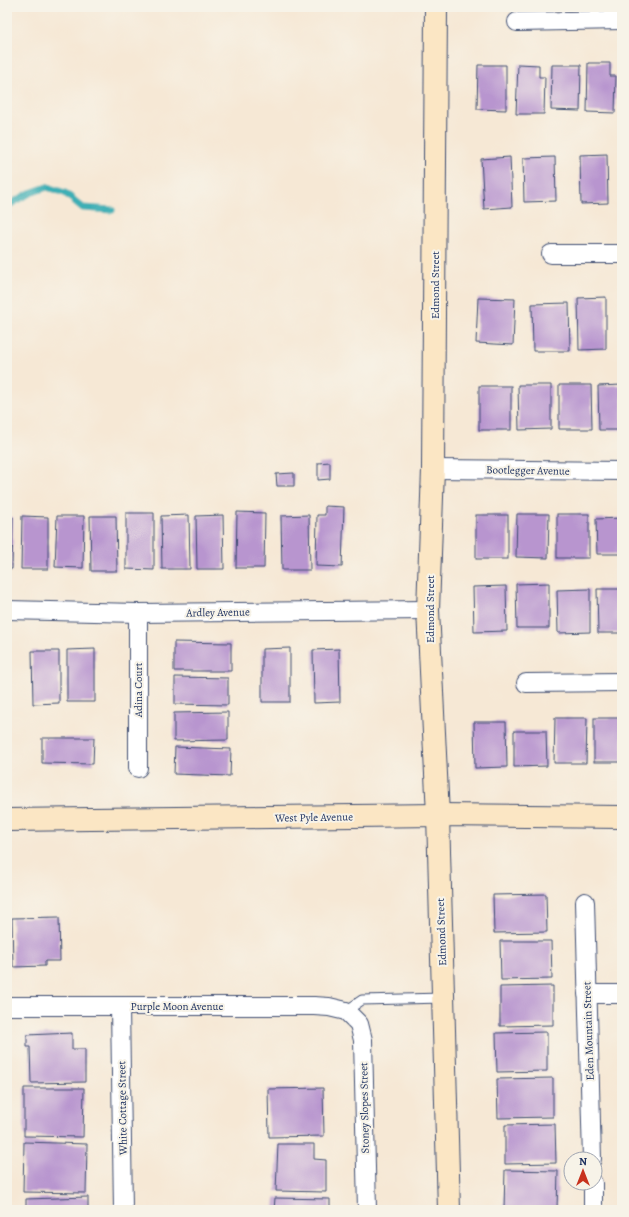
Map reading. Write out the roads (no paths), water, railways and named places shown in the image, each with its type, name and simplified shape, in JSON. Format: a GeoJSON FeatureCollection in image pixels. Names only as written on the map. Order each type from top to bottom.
{"type":"FeatureCollection","features":[{"type":"Feature","properties":{"kind":"street","name":"Edmond Street"},"geometry":{"type":"LineString","coordinates":[[436,7],[433,469],[428,610],[438,815],[449,1210]]}},
{"type":"Feature","properties":{"kind":"street"},"geometry":{"type":"LineString","coordinates":[[517,22],[604,13],[622,20]]}},
{"type":"Feature","properties":{"kind":"street"},"geometry":{"type":"LineString","coordinates":[[551,254],[622,254]]}},
{"type":"Feature","properties":{"kind":"street","name":"Bootlegger Avenue"},"geometry":{"type":"LineString","coordinates":[[433,469],[622,471]]}},
{"type":"Feature","properties":{"kind":"street","name":"Ardley Avenue"},"geometry":{"type":"LineString","coordinates":[[7,610],[138,613],[428,610]]}},
{"type":"Feature","properties":{"kind":"street","name":"Adina Court"},"geometry":{"type":"LineString","coordinates":[[138,613],[138,768]]}},
{"type":"Feature","properties":{"kind":"street"},"geometry":{"type":"LineString","coordinates":[[526,683],[622,682]]}},
{"type":"Feature","properties":{"kind":"street","name":"West Pyle Avenue"},"geometry":{"type":"LineString","coordinates":[[7,820],[438,815],[622,817]]}},
{"type":"Feature","properties":{"kind":"street","name":"Eden Mountain Street"},"geometry":{"type":"LineString","coordinates":[[585,902],[592,1151]]}},
{"type":"Feature","properties":{"kind":"street"},"geometry":{"type":"LineString","coordinates":[[587,994],[622,994]]}},
{"type":"Feature","properties":{"kind":"street","name":"Purple Moon Avenue"},"geometry":{"type":"LineString","coordinates":[[7,1006],[329,1006],[346,1011]]}},
{"type":"Feature","properties":{"kind":"street","name":"White Cottage Street"},"geometry":{"type":"LineString","coordinates":[[120,1006],[123,1210]]}},
{"type":"Feature","properties":{"kind":"street","name":"Stoney Slopes Street"},"geometry":{"type":"LineString","coordinates":[[346,1011],[359,1024],[362,1040],[367,1210]]}},
{"type":"Feature","properties":{"kind":"street"},"geometry":{"type":"LineString","coordinates":[[592,1191],[593,1210]]}},
{"type":"Feature","properties":{"kind":"lane"},"geometry":{"type":"LineString","coordinates":[[346,1011],[362,1000],[443,998]]}},
{"type":"Feature","properties":{"kind":"waterway"},"geometry":{"type":"LineString","coordinates":[[7,206],[30,193],[47,187],[65,193],[83,208],[112,210]]}}]}
